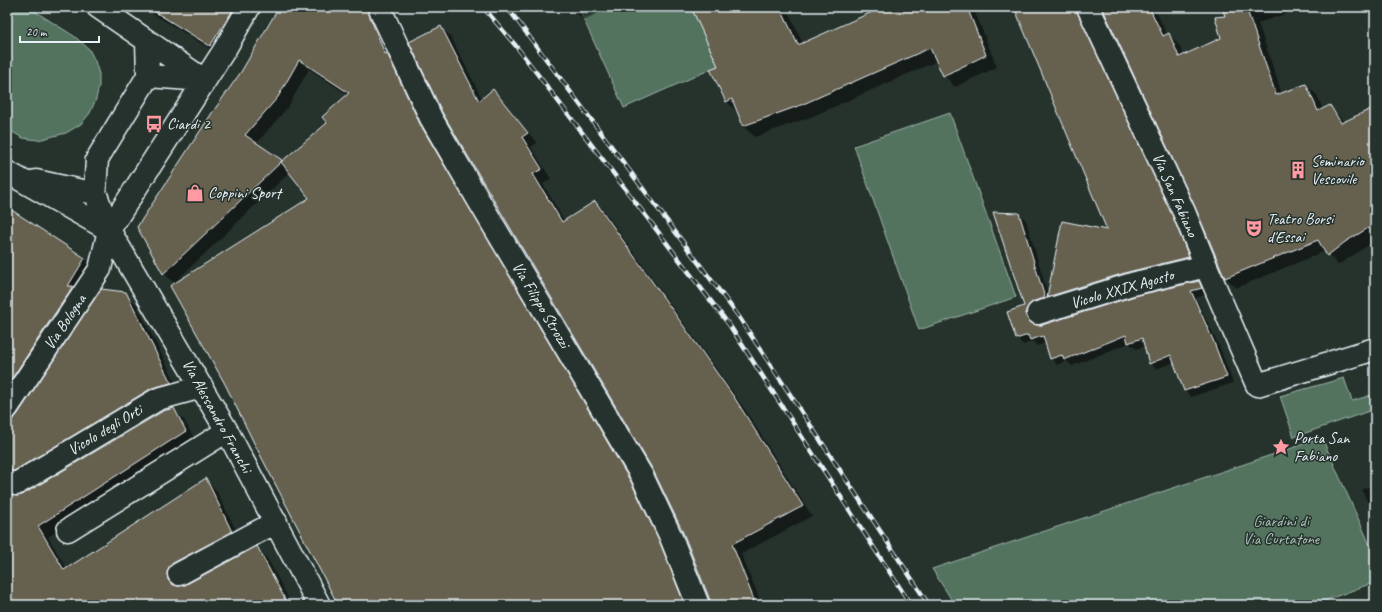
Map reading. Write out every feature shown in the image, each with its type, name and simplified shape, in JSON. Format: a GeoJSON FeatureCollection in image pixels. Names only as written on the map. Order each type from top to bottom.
{"type":"FeatureCollection","features":[{"type":"Feature","properties":{"kind":"street"},"geometry":{"type":"LineString","coordinates":[[98,7],[204,80]]}},
{"type":"Feature","properties":{"kind":"street"},"geometry":{"type":"LineString","coordinates":[[9,174],[109,230],[249,7]]}},
{"type":"Feature","properties":{"kind":"street","name":"Via Filippo Strozzi"},"geometry":{"type":"LineString","coordinates":[[379,7],[431,118],[642,476],[670,535],[698,605]]}},
{"type":"Feature","properties":{"kind":"street","name":"Via San Fabiano"},"geometry":{"type":"LineString","coordinates":[[1088,7],[1184,212],[1257,385],[1375,349]]}},
{"type":"Feature","properties":{"kind":"street"},"geometry":{"type":"LineString","coordinates":[[9,174],[82,191],[95,192],[96,159],[148,76],[147,40]]}},
{"type":"Feature","properties":{"kind":"street"},"geometry":{"type":"LineString","coordinates":[[148,76],[204,80]]}},
{"type":"Feature","properties":{"kind":"street","name":"Via Alessandro Franchi"},"geometry":{"type":"LineString","coordinates":[[95,192],[109,230],[227,430],[319,605]]}},
{"type":"Feature","properties":{"kind":"street","name":"Via Bologna"},"geometry":{"type":"LineString","coordinates":[[7,408],[100,269],[109,230]]}},
{"type":"Feature","properties":{"kind":"street","name":"Vicolo XXIX Agosto"},"geometry":{"type":"LineString","coordinates":[[1038,313],[1132,284],[1206,266]]}},
{"type":"Feature","properties":{"kind":"street","name":"Vicolo degli Orti"},"geometry":{"type":"LineString","coordinates":[[13,482],[16,484],[158,399],[202,387]]}},
{"type":"Feature","properties":{"kind":"street"},"geometry":{"type":"LineString","coordinates":[[68,530],[227,430]]}},
{"type":"Feature","properties":{"kind":"street"},"geometry":{"type":"LineString","coordinates":[[179,574],[276,522]]}},
{"type":"Feature","properties":{"kind":"green space"},"geometry":{"type":"Polygon","coordinates":[[[7,7],[28,7],[74,36],[89,49],[95,61],[99,74],[99,86],[96,99],[90,113],[81,124],[66,133],[38,140],[23,138],[7,129],[7,7]]]}},
{"type":"Feature","properties":{"kind":"green space"},"geometry":{"type":"Polygon","coordinates":[[[578,7],[691,7],[718,66],[624,108],[578,7]]]}},
{"type":"Feature","properties":{"kind":"green space"},"geometry":{"type":"Polygon","coordinates":[[[950,113],[1016,297],[919,330],[854,146],[950,113]]]}},
{"type":"Feature","properties":{"kind":"green space"},"geometry":{"type":"Polygon","coordinates":[[[1344,378],[1352,401],[1375,394],[1375,409],[1294,437],[1280,396],[1344,378]]]}},
{"type":"Feature","properties":{"kind":"green space","name":"Giardini di Via Curtatone"},"geometry":{"type":"Polygon","coordinates":[[[1322,438],[1375,556],[1375,582],[1313,605],[955,605],[932,569],[1322,438]]]}},
{"type":"Feature","properties":{"kind":"building"},"geometry":{"type":"Polygon","coordinates":[[[147,7],[235,7],[210,46],[147,7]]]}},
{"type":"Feature","properties":{"kind":"building"},"geometry":{"type":"Polygon","coordinates":[[[279,7],[366,7],[385,54],[387,53],[420,124],[631,482],[659,540],[685,605],[338,605],[225,384],[170,286],[309,198],[281,162],[163,274],[137,227],[212,113],[241,72],[279,7]],[[299,60],[278,97],[245,135],[282,160],[281,162],[327,123],[322,117],[349,93],[299,60]]]}},
{"type":"Feature","properties":{"kind":"building"},"geometry":{"type":"Polygon","coordinates":[[[691,7],[780,7],[798,45],[883,7],[967,7],[986,55],[943,76],[930,48],[801,105],[743,126],[732,99],[726,102],[710,69],[718,66],[691,7]]]}},
{"type":"Feature","properties":{"kind":"building"},"geometry":{"type":"Polygon","coordinates":[[[1014,7],[1076,7],[1173,217],[1189,257],[1128,272],[1047,297],[1062,221],[1107,230],[1014,7]]]}},
{"type":"Feature","properties":{"kind":"building"},"geometry":{"type":"Polygon","coordinates":[[[1102,7],[1149,7],[1163,36],[1169,33],[1179,57],[1221,38],[1215,17],[1225,16],[1222,7],[1246,7],[1276,95],[1306,84],[1318,111],[1330,105],[1341,123],[1375,107],[1375,224],[1345,242],[1327,256],[1318,240],[1225,278],[1195,207],[1102,7]]]}},
{"type":"Feature","properties":{"kind":"building"},"geometry":{"type":"Polygon","coordinates":[[[441,26],[479,101],[493,89],[528,133],[522,137],[542,169],[533,174],[562,222],[595,201],[734,397],[803,506],[732,544],[756,605],[710,605],[710,600],[682,530],[653,470],[442,112],[409,42],[441,26]]]}},
{"type":"Feature","properties":{"kind":"building"},"geometry":{"type":"Polygon","coordinates":[[[7,207],[85,258],[68,286],[73,286],[7,386],[7,207]]]}},
{"type":"Feature","properties":{"kind":"building"},"geometry":{"type":"Polygon","coordinates":[[[993,212],[1019,213],[1045,298],[1034,301],[1029,305],[1026,310],[1026,316],[1030,322],[1036,325],[1042,325],[1135,296],[1199,281],[1202,288],[1191,291],[1213,340],[1227,377],[1184,391],[1171,355],[1149,364],[1142,338],[1128,343],[1126,335],[1064,360],[1062,355],[1050,359],[1043,336],[1030,340],[1028,335],[1016,339],[1007,312],[1024,306],[993,212]]]}},
{"type":"Feature","properties":{"kind":"building"},"geometry":{"type":"Polygon","coordinates":[[[101,289],[126,292],[171,383],[152,388],[14,471],[7,472],[7,420],[13,419],[17,415],[101,289]]]}},
{"type":"Feature","properties":{"kind":"building"},"geometry":{"type":"Polygon","coordinates":[[[174,408],[186,431],[38,526],[64,570],[206,478],[232,532],[173,563],[169,567],[167,573],[168,580],[172,584],[178,586],[185,585],[257,546],[288,605],[15,605],[7,593],[7,494],[17,496],[22,495],[163,411],[174,408]]]}},
{"type":"Feature","properties":{"kind":"railway"},"geometry":{"type":"LineString","coordinates":[[483,7],[516,46],[730,326],[911,605]]}},
{"type":"Feature","properties":{"kind":"railway"},"geometry":{"type":"LineString","coordinates":[[507,7],[739,317],[929,605]]}},
{"type":"Feature","properties":{"kind":"place","name":"Ciardi 2"},"geometry":{"type":"Point","coordinates":[154,124]}},
{"type":"Feature","properties":{"kind":"place","name":"Seminario Vescovile"},"geometry":{"type":"Point","coordinates":[1298,170]}},
{"type":"Feature","properties":{"kind":"place","name":"Coppini Sport"},"geometry":{"type":"Point","coordinates":[195,193]}},
{"type":"Feature","properties":{"kind":"place","name":"Teatro Borsi d'Essai"},"geometry":{"type":"Point","coordinates":[1254,228]}},
{"type":"Feature","properties":{"kind":"place","name":"Porta San Fabiano"},"geometry":{"type":"Point","coordinates":[1281,447]}}]}
